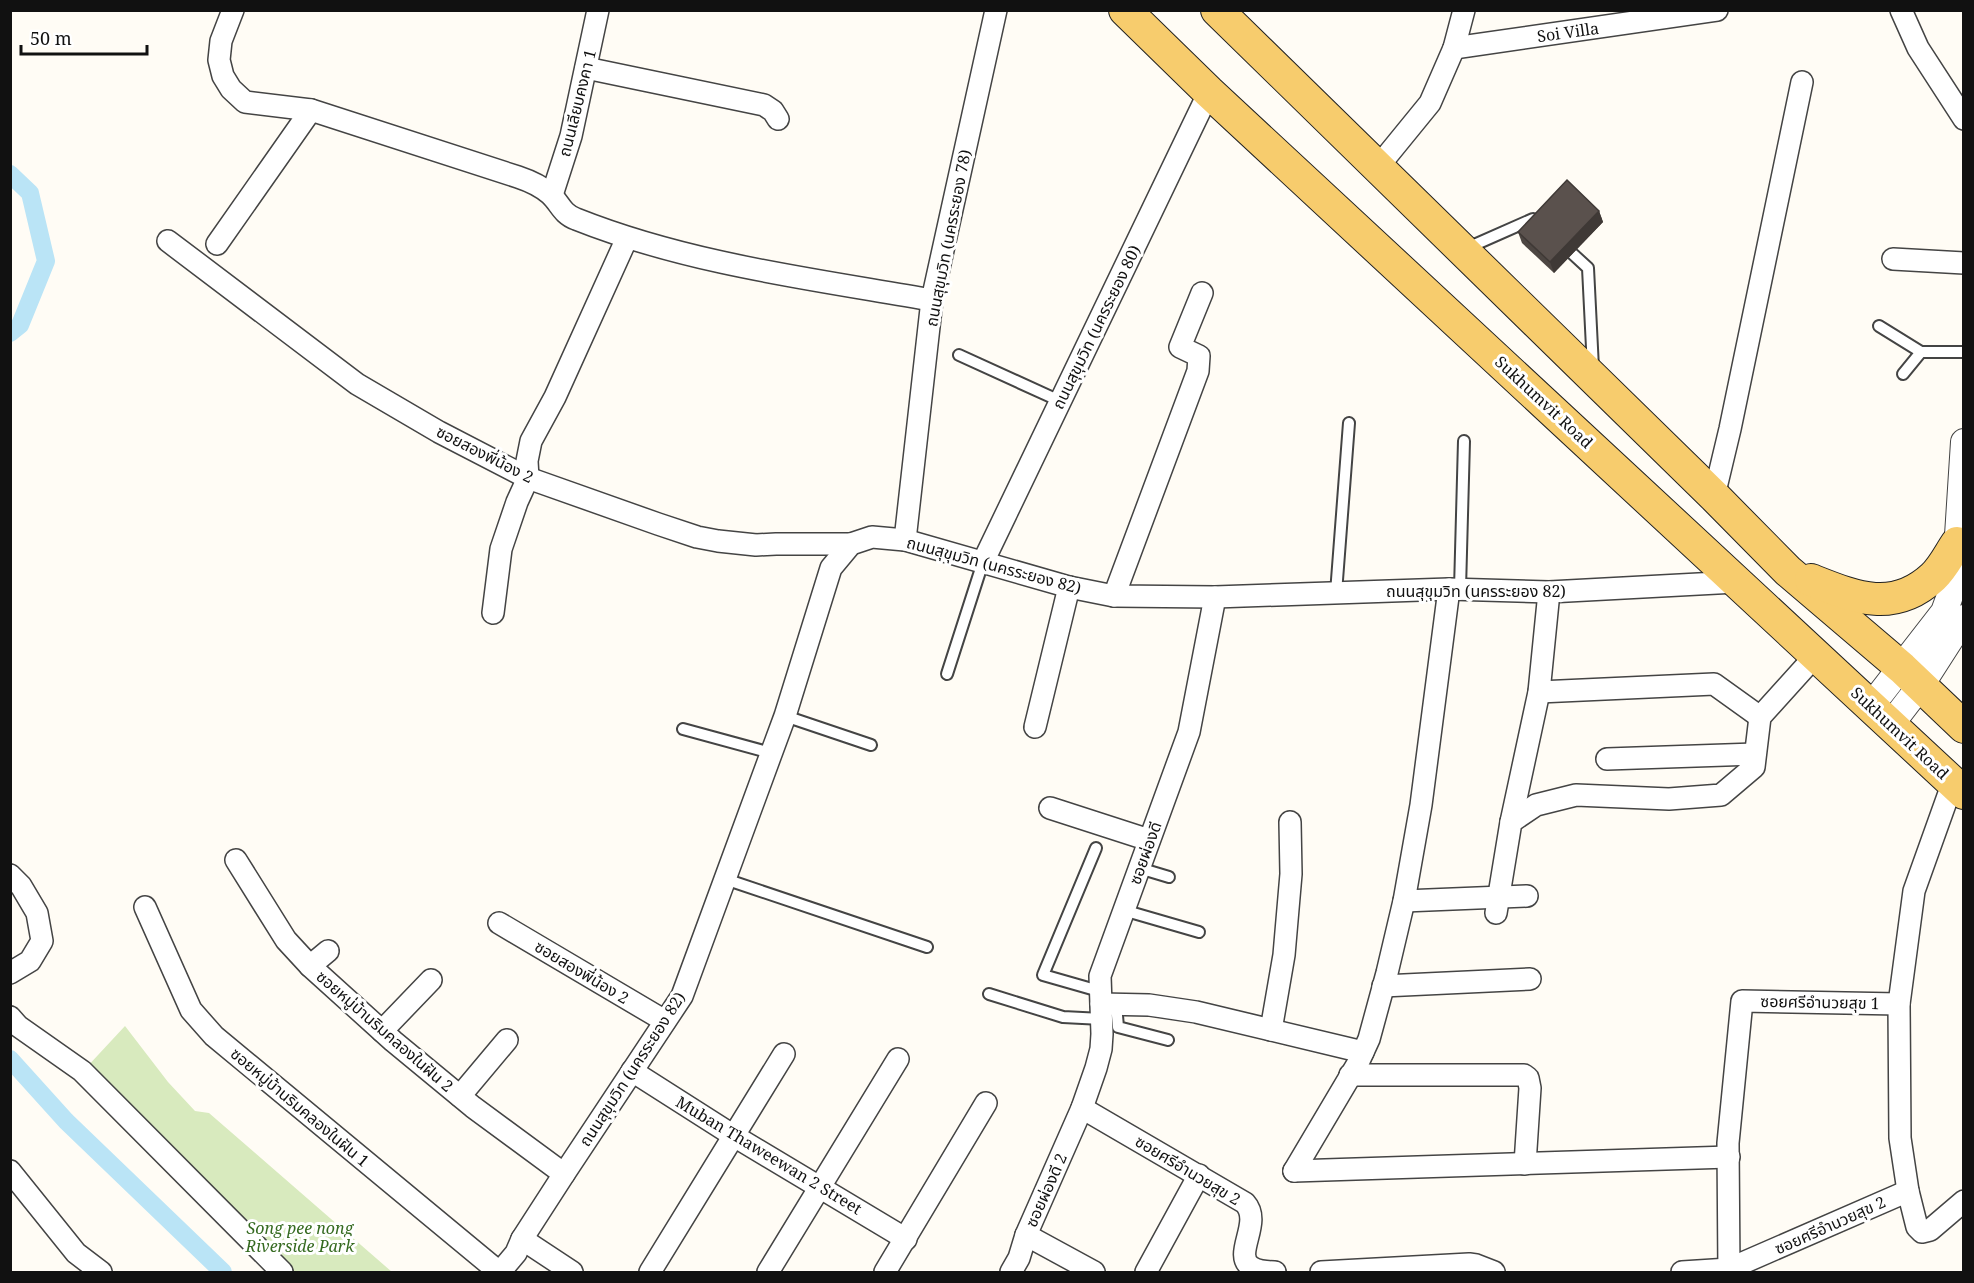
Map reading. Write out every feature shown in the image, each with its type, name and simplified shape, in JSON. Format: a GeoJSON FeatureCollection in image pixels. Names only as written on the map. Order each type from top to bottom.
{"type":"FeatureCollection","features":[{"type":"Feature","properties":{"kind":"main road","name":"Sukhumvit Road"},"geometry":{"type":"LineString","coordinates":[[1125,10],[1209,92],[1958,787]]}},
{"type":"Feature","properties":{"kind":"main road"},"geometry":{"type":"LineString","coordinates":[[1223,13],[1377,168],[1788,571],[1911,676],[1964,727]]}},
{"type":"Feature","properties":{"kind":"main road"},"geometry":{"type":"LineString","coordinates":[[1788,571],[1849,595],[1872,600],[1897,597],[1920,587],[1935,576],[1958,543]]}},
{"type":"Feature","properties":{"kind":"street"},"geometry":{"type":"LineString","coordinates":[[233,10],[221,41],[219,60],[223,76],[231,89],[245,102],[311,110],[518,177],[552,195],[567,215],[627,238],[699,258],[932,300]]}},
{"type":"Feature","properties":{"kind":"street","name":"ถนนเลียบคงคา 1"},"geometry":{"type":"LineString","coordinates":[[552,195],[571,136],[598,10]]}},
{"type":"Feature","properties":{"kind":"street","name":"ถนนสุขุมวิท (นครระยอง 78)"},"geometry":{"type":"LineString","coordinates":[[905,540],[932,300],[996,10]]}},
{"type":"Feature","properties":{"kind":"street"},"geometry":{"type":"LineString","coordinates":[[1377,168],[1430,103],[1454,48],[1464,10]]}},
{"type":"Feature","properties":{"kind":"street","name":"Soi Villa"},"geometry":{"type":"LineString","coordinates":[[1454,48],[1717,10]]}},
{"type":"Feature","properties":{"kind":"street"},"geometry":{"type":"LineString","coordinates":[[1901,10],[1918,48],[1964,120]]}},
{"type":"Feature","properties":{"kind":"street"},"geometry":{"type":"LineString","coordinates":[[586,68],[764,105],[773,111],[778,119]]}},
{"type":"Feature","properties":{"kind":"street"},"geometry":{"type":"LineString","coordinates":[[1714,496],[1803,82]]}},
{"type":"Feature","properties":{"kind":"street","name":"ถนนสุขุมวิท (นครระยอง 80)"},"geometry":{"type":"LineString","coordinates":[[983,562],[1209,92]]}},
{"type":"Feature","properties":{"kind":"street"},"geometry":{"type":"LineString","coordinates":[[217,244],[311,110]]}},
{"type":"Feature","properties":{"kind":"street"},"geometry":{"type":"LineString","coordinates":[[493,613],[501,549],[516,501],[528,478],[527,461],[531,441],[555,397],[627,238]]}},
{"type":"Feature","properties":{"kind":"street","name":"ซอยสองพี่น้อง 2"},"geometry":{"type":"LineString","coordinates":[[168,241],[357,384],[439,432],[528,478],[697,537],[756,545],[851,544]]}},
{"type":"Feature","properties":{"kind":"street"},"geometry":{"type":"LineString","coordinates":[[1893,259],[1964,264]]}},
{"type":"Feature","properties":{"kind":"street"},"geometry":{"type":"LineString","coordinates":[[1114,596],[1198,371],[1199,356],[1180,347],[1202,293]]}},
{"type":"Feature","properties":{"kind":"street"},"geometry":{"type":"LineString","coordinates":[[1911,676],[1944,612],[1955,582],[1964,442]]}},
{"type":"Feature","properties":{"kind":"street","name":"ถนนสุขุมวิท (นครระยอง 82)"},"geometry":{"type":"LineString","coordinates":[[500,1272],[516,1253],[522,1239],[682,996],[785,716],[831,568],[851,544],[872,537],[905,540],[1069,587],[1114,596],[1215,597],[1454,589],[1549,592],[1737,582]]}},
{"type":"Feature","properties":{"kind":"street"},"geometry":{"type":"LineString","coordinates":[[1035,727],[1069,587]]}},
{"type":"Feature","properties":{"kind":"street"},"geometry":{"type":"LineString","coordinates":[[1454,589],[1404,901],[1383,986],[1363,1052],[1294,1171],[1729,1157],[1729,1271]]}},
{"type":"Feature","properties":{"kind":"street"},"geometry":{"type":"LineString","coordinates":[[1497,905],[1511,822],[1539,692],[1549,592]]}},
{"type":"Feature","properties":{"kind":"street","name":"ซอยผ่องดี"},"geometry":{"type":"LineString","coordinates":[[1082,1108],[1101,1049],[1105,1005],[1100,976],[1189,732],[1215,597]]}},
{"type":"Feature","properties":{"kind":"street"},"geometry":{"type":"LineString","coordinates":[[1881,715],[1911,676],[1964,618]]}},
{"type":"Feature","properties":{"kind":"street"},"geometry":{"type":"LineString","coordinates":[[1511,822],[1536,805],[1576,795],[1669,799],[1721,795],[1754,767],[1760,717],[1816,655]]}},
{"type":"Feature","properties":{"kind":"street"},"geometry":{"type":"LineString","coordinates":[[1539,692],[1714,684],[1760,717]]}},
{"type":"Feature","properties":{"kind":"street"},"geometry":{"type":"LineString","coordinates":[[1607,759],[1755,754]]}},
{"type":"Feature","properties":{"kind":"street"},"geometry":{"type":"LineString","coordinates":[[1958,787],[1917,880],[1913,897],[1899,1004],[1900,1138],[1908,1191],[1917,1227],[1922,1232],[1930,1230],[1964,1201]]}},
{"type":"Feature","properties":{"kind":"street"},"geometry":{"type":"LineString","coordinates":[[1050,808],[1149,840]]}},
{"type":"Feature","properties":{"kind":"street"},"geometry":{"type":"LineString","coordinates":[[1271,1030],[1284,955],[1291,874],[1290,822]]}},
{"type":"Feature","properties":{"kind":"street","name":"ซอยหมู่บ้านริมคลองในฝัน 2"},"geometry":{"type":"LineString","coordinates":[[236,860],[286,940],[310,966],[382,1031],[460,1096],[564,1174]]}},
{"type":"Feature","properties":{"kind":"street"},"geometry":{"type":"LineString","coordinates":[[10,875],[21,886],[37,913],[42,941],[30,961],[10,973]]}},
{"type":"Feature","properties":{"kind":"street"},"geometry":{"type":"LineString","coordinates":[[1404,901],[1497,905],[1527,896]]}},
{"type":"Feature","properties":{"kind":"street","name":"ซอยหมู่บ้านริมคลองในฝัน 1"},"geometry":{"type":"LineString","coordinates":[[145,907],[191,1011],[214,1036],[500,1272]]}},
{"type":"Feature","properties":{"kind":"street","name":"ซอยสองพี่น้อง 2"},"geometry":{"type":"LineString","coordinates":[[499,923],[665,1021]]}},
{"type":"Feature","properties":{"kind":"street"},"geometry":{"type":"LineString","coordinates":[[310,966],[328,951]]}},
{"type":"Feature","properties":{"kind":"street"},"geometry":{"type":"LineString","coordinates":[[1383,986],[1530,979]]}},
{"type":"Feature","properties":{"kind":"street"},"geometry":{"type":"LineString","coordinates":[[382,1031],[431,980]]}},
{"type":"Feature","properties":{"kind":"street","name":"ซอยศรีอำนวยสุข 1"},"geometry":{"type":"LineString","coordinates":[[1729,1157],[1728,1143],[1742,1001],[1899,1004]]}},
{"type":"Feature","properties":{"kind":"street"},"geometry":{"type":"LineString","coordinates":[[1105,1005],[1172,1007],[1363,1052]]}},
{"type":"Feature","properties":{"kind":"street"},"geometry":{"type":"LineString","coordinates":[[10,1017],[18,1026],[82,1071],[282,1272]]}},
{"type":"Feature","properties":{"kind":"street"},"geometry":{"type":"LineString","coordinates":[[460,1096],[507,1040]]}},
{"type":"Feature","properties":{"kind":"street"},"geometry":{"type":"LineString","coordinates":[[650,1272],[784,1054]]}},
{"type":"Feature","properties":{"kind":"street"},"geometry":{"type":"LineString","coordinates":[[768,1272],[898,1059]]}},
{"type":"Feature","properties":{"kind":"street","name":"Muban Thaweewan 2 Street"},"geometry":{"type":"LineString","coordinates":[[632,1071],[734,1136],[906,1239]]}},
{"type":"Feature","properties":{"kind":"street"},"geometry":{"type":"LineString","coordinates":[[1350,1076],[1524,1075],[1530,1083],[1525,1164]]}},
{"type":"Feature","properties":{"kind":"street"},"geometry":{"type":"LineString","coordinates":[[885,1272],[986,1103]]}},
{"type":"Feature","properties":{"kind":"street","name":"ซอยศรีอำนวยสุข 2"},"geometry":{"type":"LineString","coordinates":[[1082,1108],[1240,1199],[1248,1207],[1252,1217],[1245,1250],[1247,1263],[1251,1267],[1275,1272]]}},
{"type":"Feature","properties":{"kind":"street","name":"ซอยผ่องดี 2"},"geometry":{"type":"LineString","coordinates":[[1011,1272],[1082,1108]]}},
{"type":"Feature","properties":{"kind":"street"},"geometry":{"type":"LineString","coordinates":[[1146,1272],[1199,1175]]}},
{"type":"Feature","properties":{"kind":"street"},"geometry":{"type":"LineString","coordinates":[[13,1181],[76,1253],[97,1271]]}},
{"type":"Feature","properties":{"kind":"street","name":"ซอยศรีอำนวยสุข 2"},"geometry":{"type":"LineString","coordinates":[[1682,1272],[1729,1271],[1908,1191]]}},
{"type":"Feature","properties":{"kind":"street"},"geometry":{"type":"LineString","coordinates":[[1026,1235],[1094,1272]]}},
{"type":"Feature","properties":{"kind":"street"},"geometry":{"type":"LineString","coordinates":[[522,1239],[572,1272]]}},
{"type":"Feature","properties":{"kind":"street"},"geometry":{"type":"LineString","coordinates":[[1321,1272],[1469,1264],[1494,1272]]}},
{"type":"Feature","properties":{"kind":"lane"},"geometry":{"type":"LineString","coordinates":[[1462,251],[1533,219],[1588,268],[1594,379]]}},
{"type":"Feature","properties":{"kind":"lane"},"geometry":{"type":"LineString","coordinates":[[1879,326],[1921,352],[1964,352]]}},
{"type":"Feature","properties":{"kind":"lane"},"geometry":{"type":"LineString","coordinates":[[1903,374],[1921,352]]}},
{"type":"Feature","properties":{"kind":"lane"},"geometry":{"type":"LineString","coordinates":[[959,355],[1060,401]]}},
{"type":"Feature","properties":{"kind":"lane"},"geometry":{"type":"LineString","coordinates":[[1336,593],[1349,423]]}},
{"type":"Feature","properties":{"kind":"lane"},"geometry":{"type":"LineString","coordinates":[[1454,589],[1464,441]]}},
{"type":"Feature","properties":{"kind":"lane"},"geometry":{"type":"LineString","coordinates":[[947,674],[983,562]]}},
{"type":"Feature","properties":{"kind":"lane"},"geometry":{"type":"LineString","coordinates":[[785,716],[871,745]]}},
{"type":"Feature","properties":{"kind":"lane"},"geometry":{"type":"LineString","coordinates":[[683,729],[771,753]]}},
{"type":"Feature","properties":{"kind":"lane"},"geometry":{"type":"LineString","coordinates":[[1096,848],[1043,975],[1105,1005],[1118,1027],[1168,1041]]}},
{"type":"Feature","properties":{"kind":"lane"},"geometry":{"type":"LineString","coordinates":[[1139,867],[1169,877]]}},
{"type":"Feature","properties":{"kind":"lane"},"geometry":{"type":"LineString","coordinates":[[725,879],[927,947]]}},
{"type":"Feature","properties":{"kind":"lane"},"geometry":{"type":"LineString","coordinates":[[1124,910],[1199,932]]}},
{"type":"Feature","properties":{"kind":"lane"},"geometry":{"type":"LineString","coordinates":[[989,994],[1063,1017],[1105,1005]]}},
{"type":"Feature","properties":{"kind":"green space","name":"Song pee nong Riverside Park"},"geometry":{"type":"Polygon","coordinates":[[[125,1026],[168,1082],[195,1111],[209,1113],[392,1272],[286,1272],[85,1069],[125,1026]]]}},
{"type":"Feature","properties":{"kind":"building"},"geometry":{"type":"Polygon","coordinates":[[[1567,180],[1599,211],[1550,262],[1518,232],[1567,180]]]}},
{"type":"Feature","properties":{"kind":"waterway"},"geometry":{"type":"LineString","coordinates":[[10,174],[30,193],[46,261],[20,325],[10,333]]}},
{"type":"Feature","properties":{"kind":"waterway"},"geometry":{"type":"LineString","coordinates":[[10,1059],[66,1121],[223,1272]]}}]}
